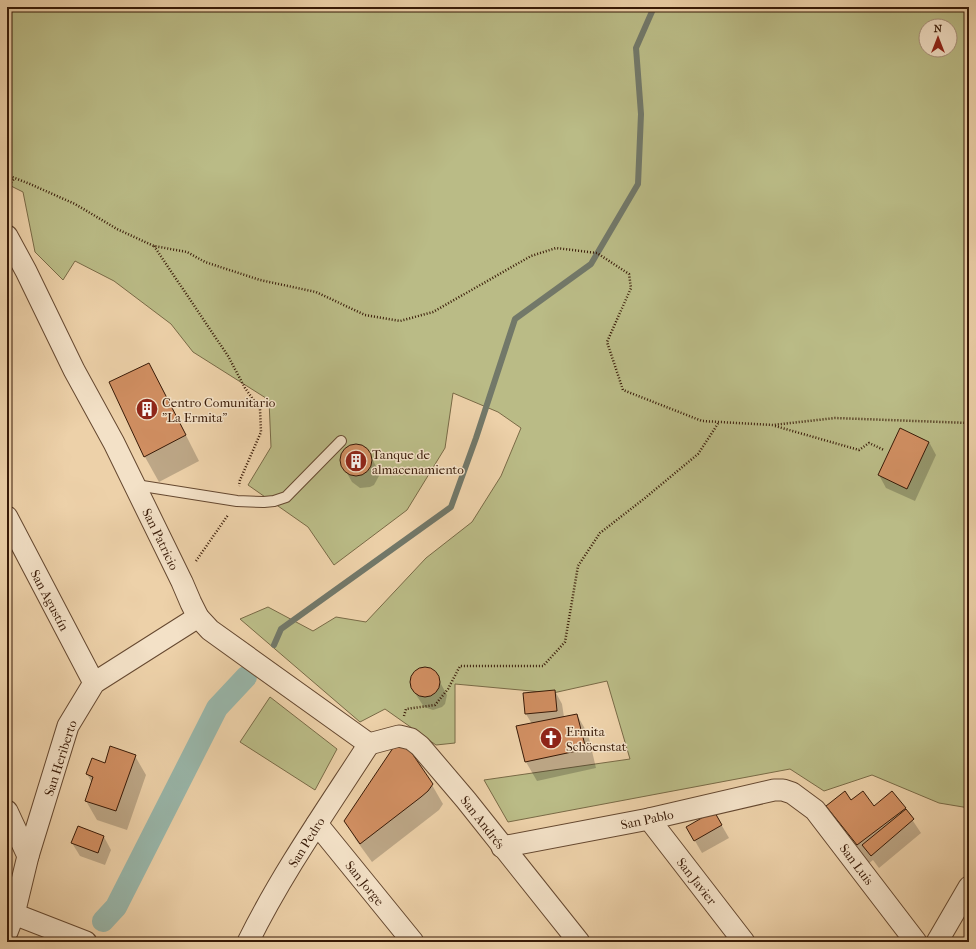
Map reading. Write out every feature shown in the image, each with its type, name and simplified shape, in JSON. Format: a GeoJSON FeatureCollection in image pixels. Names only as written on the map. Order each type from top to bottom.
{"type":"FeatureCollection","features":[{"type":"Feature","properties":{"kind":"street","name":"San Patricio"},"geometry":{"type":"LineString","coordinates":[[7,236],[26,271],[74,370],[136,486],[198,617],[210,630],[369,744]]}},
{"type":"Feature","properties":{"kind":"street","name":"San Agustín"},"geometry":{"type":"LineString","coordinates":[[7,517],[94,683]]}},
{"type":"Feature","properties":{"kind":"street","name":"San Heriberto"},"geometry":{"type":"LineString","coordinates":[[10,923],[28,856],[68,726],[94,683],[198,617]]}},
{"type":"Feature","properties":{"kind":"street"},"geometry":{"type":"LineString","coordinates":[[369,744],[399,736]]}},
{"type":"Feature","properties":{"kind":"street","name":"San Andrés"},"geometry":{"type":"LineString","coordinates":[[399,736],[411,739],[420,746],[466,800],[579,942]]}},
{"type":"Feature","properties":{"kind":"street","name":"San Pedro"},"geometry":{"type":"LineString","coordinates":[[248,942],[260,916],[369,744]]}},
{"type":"Feature","properties":{"kind":"street","name":"San Pablo"},"geometry":{"type":"LineString","coordinates":[[502,847],[649,819],[774,790],[782,790],[792,793]]}},
{"type":"Feature","properties":{"kind":"street","name":"San Luis"},"geometry":{"type":"LineString","coordinates":[[792,793],[800,797],[815,810],[916,942]]}},
{"type":"Feature","properties":{"kind":"street"},"geometry":{"type":"LineString","coordinates":[[7,811],[28,856]]}},
{"type":"Feature","properties":{"kind":"street","name":"San Javier"},"geometry":{"type":"LineString","coordinates":[[649,819],[744,942]]}},
{"type":"Feature","properties":{"kind":"street","name":"San Jorge"},"geometry":{"type":"LineString","coordinates":[[317,824],[413,942]]}},
{"type":"Feature","properties":{"kind":"street"},"geometry":{"type":"LineString","coordinates":[[937,942],[969,888]]}},
{"type":"Feature","properties":{"kind":"street"},"geometry":{"type":"LineString","coordinates":[[10,923],[86,942]]}},
{"type":"Feature","properties":{"kind":"lane"},"geometry":{"type":"LineString","coordinates":[[136,486],[237,501],[274,501],[286,496],[296,488],[341,440]]}},
{"type":"Feature","properties":{"kind":"path"},"geometry":{"type":"LineString","coordinates":[[7,175],[75,204],[117,229],[154,246],[187,252],[205,262],[260,280],[316,292],[365,315],[400,321],[433,312],[531,256],[556,248],[596,253],[629,274],[631,288],[608,342],[623,390],[702,421],[772,425],[836,418],[969,423]]}},
{"type":"Feature","properties":{"kind":"path"},"geometry":{"type":"LineString","coordinates":[[7,187],[15,178]]}},
{"type":"Feature","properties":{"kind":"path"},"geometry":{"type":"LineString","coordinates":[[154,246],[228,356],[245,388],[260,409],[261,432],[240,480],[237,501],[182,582]]}},
{"type":"Feature","properties":{"kind":"path"},"geometry":{"type":"LineString","coordinates":[[399,736],[402,720],[406,710],[435,705],[448,689],[460,666],[543,666],[565,642],[578,566],[600,533],[698,454],[719,422]]}},
{"type":"Feature","properties":{"kind":"path"},"geometry":{"type":"LineString","coordinates":[[772,425],[859,450],[869,443],[884,450]]}},
{"type":"Feature","properties":{"kind":"green space"},"geometry":{"type":"Polygon","coordinates":[[[7,7],[969,7],[969,808],[939,803],[872,775],[824,791],[790,769],[508,822],[484,780],[630,759],[607,681],[553,693],[455,684],[455,743],[436,745],[385,709],[360,722],[240,619],[268,607],[313,631],[336,617],[366,622],[426,558],[472,522],[501,476],[521,428],[498,412],[453,393],[445,448],[407,510],[334,565],[308,527],[248,485],[271,447],[269,400],[193,352],[171,324],[114,281],[75,261],[63,280],[35,252],[23,192],[7,184],[7,7]]]}},
{"type":"Feature","properties":{"kind":"green space"},"geometry":{"type":"Polygon","coordinates":[[[270,697],[337,749],[315,790],[240,742],[270,697]]]}},
{"type":"Feature","properties":{"kind":"building","name":"Centro Comunitario \"La Ermita\""},"geometry":{"type":"Polygon","coordinates":[[[149,363],[186,435],[144,457],[109,382],[149,363]]]}},
{"type":"Feature","properties":{"kind":"building"},"geometry":{"type":"Polygon","coordinates":[[[900,428],[929,442],[907,489],[878,475],[900,428]]]}},
{"type":"Feature","properties":{"kind":"building","name":"Tanque de almacenamiento"},"geometry":{"type":"Polygon","coordinates":[[[353,444],[359,444],[369,451],[372,460],[371,466],[365,473],[359,476],[353,476],[343,469],[340,463],[340,457],[347,447],[353,444]]]}},
{"type":"Feature","properties":{"kind":"building"},"geometry":{"type":"Polygon","coordinates":[[[425,667],[436,671],[440,682],[436,693],[425,697],[414,693],[410,682],[414,671],[425,667]]]}},
{"type":"Feature","properties":{"kind":"building"},"geometry":{"type":"Polygon","coordinates":[[[555,690],[557,711],[525,714],[523,693],[555,690]]]}},
{"type":"Feature","properties":{"kind":"building","name":"Ermita Schöenstat"},"geometry":{"type":"Polygon","coordinates":[[[577,714],[586,749],[525,762],[516,726],[577,714]]]}},
{"type":"Feature","properties":{"kind":"building"},"geometry":{"type":"Polygon","coordinates":[[[110,746],[136,755],[116,811],[85,801],[93,777],[86,774],[92,758],[105,763],[110,746]]]}},
{"type":"Feature","properties":{"kind":"building"},"geometry":{"type":"Polygon","coordinates":[[[407,746],[433,784],[421,797],[360,844],[344,821],[393,748],[407,746]]]}},
{"type":"Feature","properties":{"kind":"building"},"geometry":{"type":"Polygon","coordinates":[[[845,791],[851,800],[863,791],[874,806],[892,791],[906,808],[857,845],[826,806],[845,791]]]}},
{"type":"Feature","properties":{"kind":"building"},"geometry":{"type":"Polygon","coordinates":[[[906,809],[914,819],[871,856],[862,845],[906,809]]]}},
{"type":"Feature","properties":{"kind":"building"},"geometry":{"type":"Polygon","coordinates":[[[714,811],[722,825],[694,841],[686,827],[714,811]]]}},
{"type":"Feature","properties":{"kind":"building"},"geometry":{"type":"Polygon","coordinates":[[[78,826],[104,836],[98,853],[71,843],[78,826]]]}},
{"type":"Feature","properties":{"kind":"waterway"},"geometry":{"type":"LineString","coordinates":[[274,645],[281,629],[451,507],[476,438],[515,319],[591,264],[638,184],[641,114],[636,48],[654,7]]}},
{"type":"Feature","properties":{"kind":"waterway"},"geometry":{"type":"LineString","coordinates":[[103,921],[116,907],[217,708],[246,677]]}},
{"type":"Feature","properties":{"kind":"place","name":"Centro Comunitario \"La Ermita\""},"geometry":{"type":"Point","coordinates":[147,409]}},
{"type":"Feature","properties":{"kind":"place","name":"Tanque de almacenamiento"},"geometry":{"type":"Point","coordinates":[356,461]}},
{"type":"Feature","properties":{"kind":"place","name":"Ermita Schöenstat"},"geometry":{"type":"Point","coordinates":[551,738]}}]}
